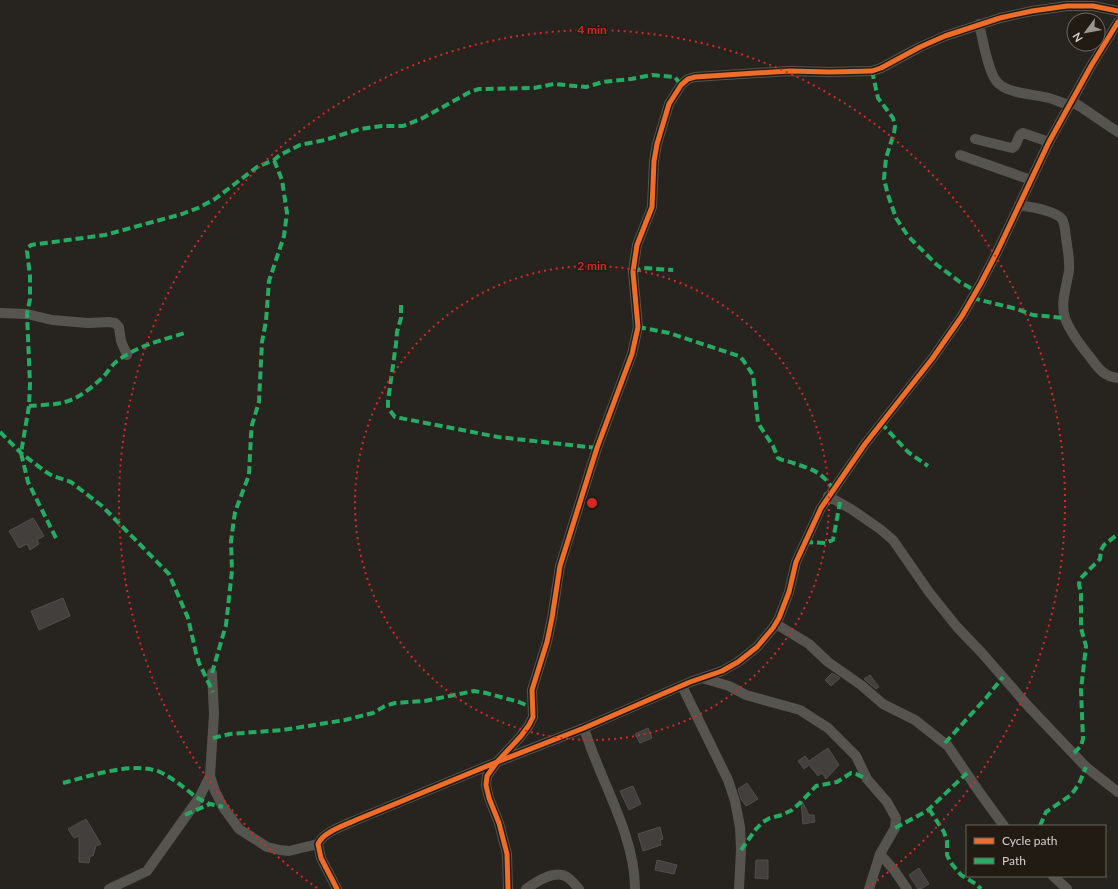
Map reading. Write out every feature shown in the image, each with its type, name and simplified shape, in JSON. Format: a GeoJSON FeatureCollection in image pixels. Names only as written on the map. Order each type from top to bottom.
{"type":"FeatureCollection","features":[{"type":"Feature","properties":{"kind":"street"},"geometry":{"type":"LineString","coordinates":[[508,889],[507,854],[499,823],[489,798],[486,785],[487,776],[497,762],[522,736],[530,725],[533,717],[532,690],[547,642],[560,566],[597,448],[632,354],[638,327],[633,272],[634,258],[637,245],[652,207],[654,161],[657,144],[669,104],[681,85],[688,79],[695,77],[789,71],[872,71],[881,68],[920,47],[979,24],[1032,11],[1067,6],[1093,6],[1118,11]]}},
{"type":"Feature","properties":{"kind":"street"},"geometry":{"type":"LineString","coordinates":[[337,889],[321,858],[318,844],[322,837],[356,820],[722,671],[738,662],[757,646],[776,624],[789,592],[796,562],[808,533],[828,496],[885,418],[932,359],[962,316],[981,283],[1049,142],[1091,66],[1118,22]]}},
{"type":"Feature","properties":{"kind":"street"},"geometry":{"type":"LineString","coordinates":[[979,24],[990,66],[998,83],[1007,88],[1070,103],[1118,132]]}},
{"type":"Feature","properties":{"kind":"street"},"geometry":{"type":"LineString","coordinates":[[975,138],[1012,148],[1015,146],[1020,135],[1023,133],[1049,142]]}},
{"type":"Feature","properties":{"kind":"street"},"geometry":{"type":"LineString","coordinates":[[960,155],[1031,180]]}},
{"type":"Feature","properties":{"kind":"street"},"geometry":{"type":"LineString","coordinates":[[1019,205],[1050,212],[1059,216],[1062,220],[1069,254],[1069,269],[1064,296],[1065,318],[1071,330],[1104,374],[1118,378]]}},
{"type":"Feature","properties":{"kind":"street"},"geometry":{"type":"LineString","coordinates":[[0,313],[28,314],[52,320],[88,323],[115,323],[119,327],[121,341],[127,355]]}},
{"type":"Feature","properties":{"kind":"street"},"geometry":{"type":"LineString","coordinates":[[828,496],[851,509],[893,540],[929,592],[957,628],[981,652],[1035,713],[1086,767],[1118,792]]}},
{"type":"Feature","properties":{"kind":"street"},"geometry":{"type":"LineString","coordinates":[[776,624],[809,644],[828,662],[861,685],[883,704],[915,720],[945,743],[955,754],[980,793],[1003,825]]}},
{"type":"Feature","properties":{"kind":"street"},"geometry":{"type":"LineString","coordinates":[[212,673],[214,714],[210,776],[215,791],[230,818],[239,829],[267,847],[289,851],[318,844]]}},
{"type":"Feature","properties":{"kind":"street"},"geometry":{"type":"LineString","coordinates":[[702,678],[729,686],[746,695],[800,710],[828,728],[856,756],[867,779],[887,802],[896,818],[895,828],[880,854],[870,889]]}},
{"type":"Feature","properties":{"kind":"street"},"geometry":{"type":"LineString","coordinates":[[682,686],[728,780],[735,801],[740,827],[741,850],[739,889]]}},
{"type":"Feature","properties":{"kind":"street"},"geometry":{"type":"LineString","coordinates":[[584,728],[596,763],[627,840],[631,855],[635,889]]}},
{"type":"Feature","properties":{"kind":"street"},"geometry":{"type":"LineString","coordinates":[[109,889],[147,871],[198,798],[210,776]]}},
{"type":"Feature","properties":{"kind":"street"},"geometry":{"type":"LineString","coordinates":[[880,854],[894,870],[907,889]]}},
{"type":"Feature","properties":{"kind":"street"},"geometry":{"type":"LineString","coordinates":[[526,889],[544,878],[558,875],[566,876],[579,889]]}},
{"type":"Feature","properties":{"kind":"street"},"geometry":{"type":"LineString","coordinates":[[1055,877],[1067,889]]}},
{"type":"Feature","properties":{"kind":"building"},"geometry":{"type":"Polygon","coordinates":[[[33,518],[44,536],[37,540],[39,544],[30,550],[27,544],[19,548],[9,531],[33,518]]]}},
{"type":"Feature","properties":{"kind":"building"},"geometry":{"type":"Polygon","coordinates":[[[63,598],[70,616],[39,630],[31,611],[63,598]]]}},
{"type":"Feature","properties":{"kind":"building"},"geometry":{"type":"Polygon","coordinates":[[[832,673],[840,678],[831,686],[825,680],[832,673]]]}},
{"type":"Feature","properties":{"kind":"building"},"geometry":{"type":"Polygon","coordinates":[[[870,675],[879,687],[876,689],[864,679],[870,675]]]}},
{"type":"Feature","properties":{"kind":"building"},"geometry":{"type":"Polygon","coordinates":[[[648,728],[652,738],[640,743],[635,734],[648,728]]]}},
{"type":"Feature","properties":{"kind":"building"},"geometry":{"type":"Polygon","coordinates":[[[828,748],[839,765],[826,779],[822,773],[818,776],[809,765],[804,769],[798,761],[805,756],[809,761],[828,748]]]}},
{"type":"Feature","properties":{"kind":"building"},"geometry":{"type":"Polygon","coordinates":[[[747,783],[758,799],[746,806],[741,799],[738,789],[747,783]]]}},
{"type":"Feature","properties":{"kind":"building"},"geometry":{"type":"Polygon","coordinates":[[[633,786],[641,804],[629,810],[620,791],[633,786]]]}},
{"type":"Feature","properties":{"kind":"building"},"geometry":{"type":"Polygon","coordinates":[[[802,801],[809,815],[814,815],[815,822],[803,824],[802,801]]]}},
{"type":"Feature","properties":{"kind":"building"},"geometry":{"type":"Polygon","coordinates":[[[86,819],[101,844],[96,846],[93,856],[90,856],[89,863],[79,862],[79,836],[74,838],[68,829],[86,819]]]}},
{"type":"Feature","properties":{"kind":"building"},"geometry":{"type":"Polygon","coordinates":[[[660,827],[663,839],[660,840],[661,845],[643,851],[638,834],[660,827]]]}},
{"type":"Feature","properties":{"kind":"building"},"geometry":{"type":"Polygon","coordinates":[[[657,860],[677,865],[674,874],[655,870],[657,860]]]}},
{"type":"Feature","properties":{"kind":"building"},"geometry":{"type":"Polygon","coordinates":[[[756,860],[768,860],[768,879],[755,878],[756,860]]]}},
{"type":"Feature","properties":{"kind":"building"},"geometry":{"type":"Polygon","coordinates":[[[919,868],[929,884],[921,889],[918,889],[909,875],[919,868]]]}},
{"type":"Feature","properties":{"kind":"marked path"},"geometry":{"type":"LineString","coordinates":[[872,71],[878,98],[893,118],[895,126],[886,158],[884,179],[896,218],[908,236],[937,265],[960,282],[976,291]]}},
{"type":"Feature","properties":{"kind":"marked path"},"geometry":{"type":"LineString","coordinates":[[56,538],[28,482],[21,453],[29,406],[30,384],[27,314],[30,299],[30,276],[27,251],[31,245],[105,235],[182,214],[215,199],[257,167],[274,160],[280,155],[300,145],[325,140],[360,129],[382,126],[403,126],[421,119],[470,92],[479,89],[534,88],[554,84],[586,87],[603,82],[652,75],[675,77],[681,85]]}},
{"type":"Feature","properties":{"kind":"marked path"},"geometry":{"type":"LineString","coordinates":[[212,673],[226,625],[232,571],[231,541],[235,512],[249,475],[252,425],[259,402],[262,342],[266,321],[269,281],[284,236],[287,213],[282,180],[274,160]]}},
{"type":"Feature","properties":{"kind":"marked path"},"geometry":{"type":"LineString","coordinates":[[633,272],[643,268],[673,270]]}},
{"type":"Feature","properties":{"kind":"marked path"},"geometry":{"type":"LineString","coordinates":[[972,298],[1017,309],[1033,315],[1065,318]]}},
{"type":"Feature","properties":{"kind":"marked path"},"geometry":{"type":"LineString","coordinates":[[401,305],[401,318],[397,332],[388,401],[388,408],[395,417],[498,437],[597,448]]}},
{"type":"Feature","properties":{"kind":"marked path"},"geometry":{"type":"LineString","coordinates":[[638,327],[669,333],[739,356],[753,375],[758,423],[773,446],[778,458],[806,467],[816,472],[821,475],[833,489]]}},
{"type":"Feature","properties":{"kind":"marked path"},"geometry":{"type":"LineString","coordinates":[[29,406],[61,403],[76,398],[95,385],[115,363],[133,351],[185,333]]}},
{"type":"Feature","properties":{"kind":"marked path"},"geometry":{"type":"LineString","coordinates":[[881,423],[908,452],[928,466]]}},
{"type":"Feature","properties":{"kind":"marked path"},"geometry":{"type":"LineString","coordinates":[[0,432],[21,453],[46,472],[71,482],[102,506],[169,574],[188,618],[199,663],[213,692]]}},
{"type":"Feature","properties":{"kind":"marked path"},"geometry":{"type":"LineString","coordinates":[[805,542],[825,543],[833,540],[840,502]]}},
{"type":"Feature","properties":{"kind":"marked path"},"geometry":{"type":"LineString","coordinates":[[1074,753],[1081,746],[1083,739],[1081,690],[1086,646],[1081,628],[1080,579],[1100,559],[1101,550],[1104,545],[1118,534]]}},
{"type":"Feature","properties":{"kind":"marked path"},"geometry":{"type":"LineString","coordinates":[[945,743],[1003,677]]}},
{"type":"Feature","properties":{"kind":"marked path"},"geometry":{"type":"LineString","coordinates":[[213,738],[230,734],[283,730],[345,720],[373,713],[385,706],[395,703],[425,701],[474,691],[519,702],[533,708]]}},
{"type":"Feature","properties":{"kind":"marked path"},"geometry":{"type":"LineString","coordinates":[[1040,825],[1046,812],[1071,795],[1079,784],[1086,767]]}},
{"type":"Feature","properties":{"kind":"marked path"},"geometry":{"type":"LineString","coordinates":[[63,783],[112,771],[137,768],[149,769],[164,774],[197,798],[210,804]]}},
{"type":"Feature","properties":{"kind":"marked path"},"geometry":{"type":"LineString","coordinates":[[741,850],[763,822],[792,810],[816,786],[837,782],[851,773],[867,779]]}},
{"type":"Feature","properties":{"kind":"marked path"},"geometry":{"type":"LineString","coordinates":[[895,828],[927,811],[967,773]]}},
{"type":"Feature","properties":{"kind":"marked path"},"geometry":{"type":"LineString","coordinates":[[185,815],[210,804],[223,807]]}},
{"type":"Feature","properties":{"kind":"marked path"},"geometry":{"type":"LineString","coordinates":[[929,809],[944,832],[947,841],[947,855],[951,863],[961,875],[976,884],[981,889]]}},
{"type":"Feature","properties":{"kind":"cycle path"},"geometry":{"type":"LineString","coordinates":[[508,889],[507,854],[499,823],[489,798],[486,785],[487,776],[497,762],[521,736],[533,717],[532,690],[547,642],[560,566],[597,448],[632,354],[638,327],[633,272],[637,245],[652,207],[654,161],[657,144],[669,104],[681,85],[688,79],[695,77],[789,71],[872,71],[945,36],[1000,18],[1032,11],[1067,6],[1093,6],[1118,11]]}},
{"type":"Feature","properties":{"kind":"cycle path"},"geometry":{"type":"LineString","coordinates":[[337,889],[321,858],[318,844],[329,832],[497,762],[584,728],[690,682],[722,671],[738,662],[757,647],[773,628],[779,618],[789,592],[796,562],[821,508],[865,444],[932,359],[962,316],[997,252],[1049,142],[1091,66],[1118,22]]}}]}
